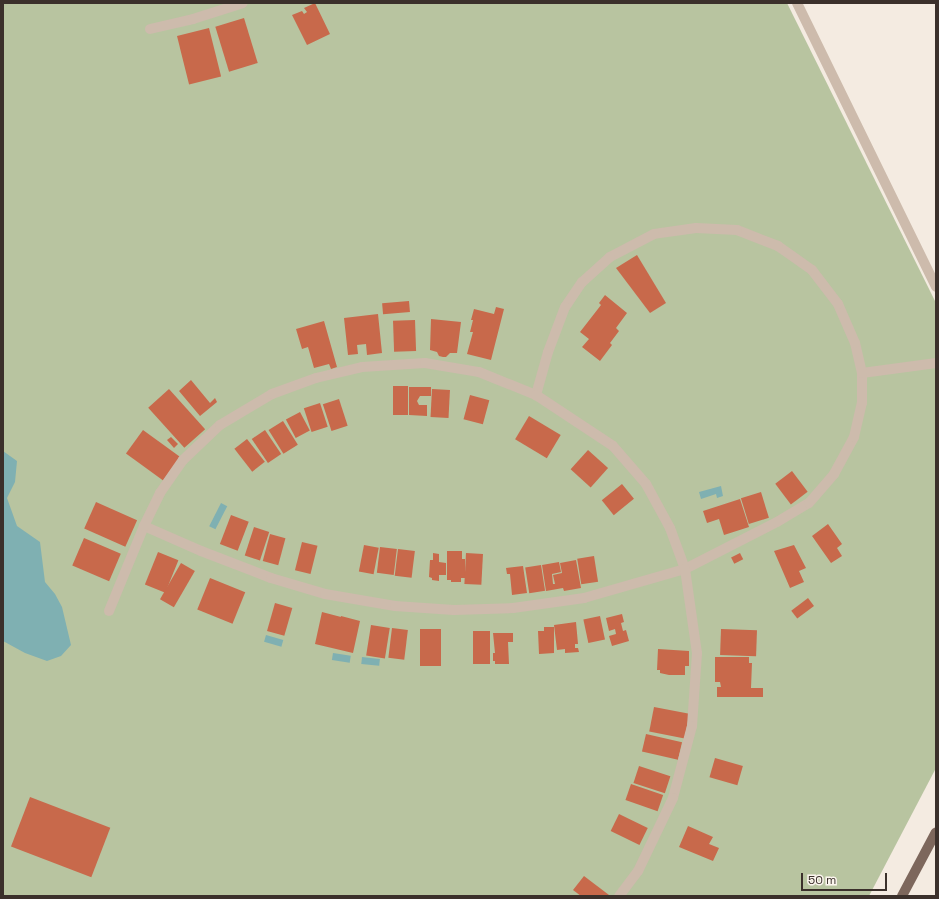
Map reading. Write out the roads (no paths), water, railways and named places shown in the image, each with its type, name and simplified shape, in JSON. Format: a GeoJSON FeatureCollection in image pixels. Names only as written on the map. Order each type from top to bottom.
{"type":"FeatureCollection","features":[{"type":"Feature","properties":{"kind":"main road"},"geometry":{"type":"LineString","coordinates":[[902,896],[936,832]]}},
{"type":"Feature","properties":{"kind":"street"},"geometry":{"type":"LineString","coordinates":[[150,29],[193,19],[243,3]]}},
{"type":"Feature","properties":{"kind":"street"},"geometry":{"type":"LineString","coordinates":[[797,3],[936,287]]}},
{"type":"Feature","properties":{"kind":"street"},"geometry":{"type":"LineString","coordinates":[[144,526],[271,578],[325,594],[396,606],[454,610],[513,608],[584,598],[685,569],[777,522],[809,503],[834,474],[854,437],[862,403],[862,373],[855,343],[838,304],[812,270],[778,246],[737,230],[696,228],[654,234],[610,256],[582,282],[565,307],[548,352],[536,395]]}},
{"type":"Feature","properties":{"kind":"street"},"geometry":{"type":"LineString","coordinates":[[109,611],[144,526],[160,493],[183,460],[220,425],[272,394],[316,378],[362,368],[425,363],[478,372],[536,395],[613,446],[646,484],[670,528],[685,569],[697,653],[692,726],[673,798],[638,871],[619,896]]}},
{"type":"Feature","properties":{"kind":"street"},"geometry":{"type":"LineString","coordinates":[[862,373],[936,363]]}},
{"type":"Feature","properties":{"kind":"water"},"geometry":{"type":"Polygon","coordinates":[[[3,451],[17,461],[15,482],[7,498],[17,526],[40,542],[45,582],[55,594],[62,607],[71,645],[61,656],[47,661],[25,653],[3,641],[3,451]]]}},
{"type":"Feature","properties":{"kind":"water"},"geometry":{"type":"Polygon","coordinates":[[[721,486],[723,496],[717,498],[716,494],[701,499],[699,492],[721,486]]]}},
{"type":"Feature","properties":{"kind":"water"},"geometry":{"type":"Polygon","coordinates":[[[221,503],[227,506],[215,529],[209,526],[221,503]]]}},
{"type":"Feature","properties":{"kind":"water"},"geometry":{"type":"Polygon","coordinates":[[[266,635],[283,640],[281,647],[264,642],[266,635]]]}},
{"type":"Feature","properties":{"kind":"water"},"geometry":{"type":"Polygon","coordinates":[[[333,653],[351,656],[350,663],[332,660],[333,653]]]}},
{"type":"Feature","properties":{"kind":"water"},"geometry":{"type":"Polygon","coordinates":[[[362,657],[380,659],[379,666],[361,664],[362,657]]]}}]}
